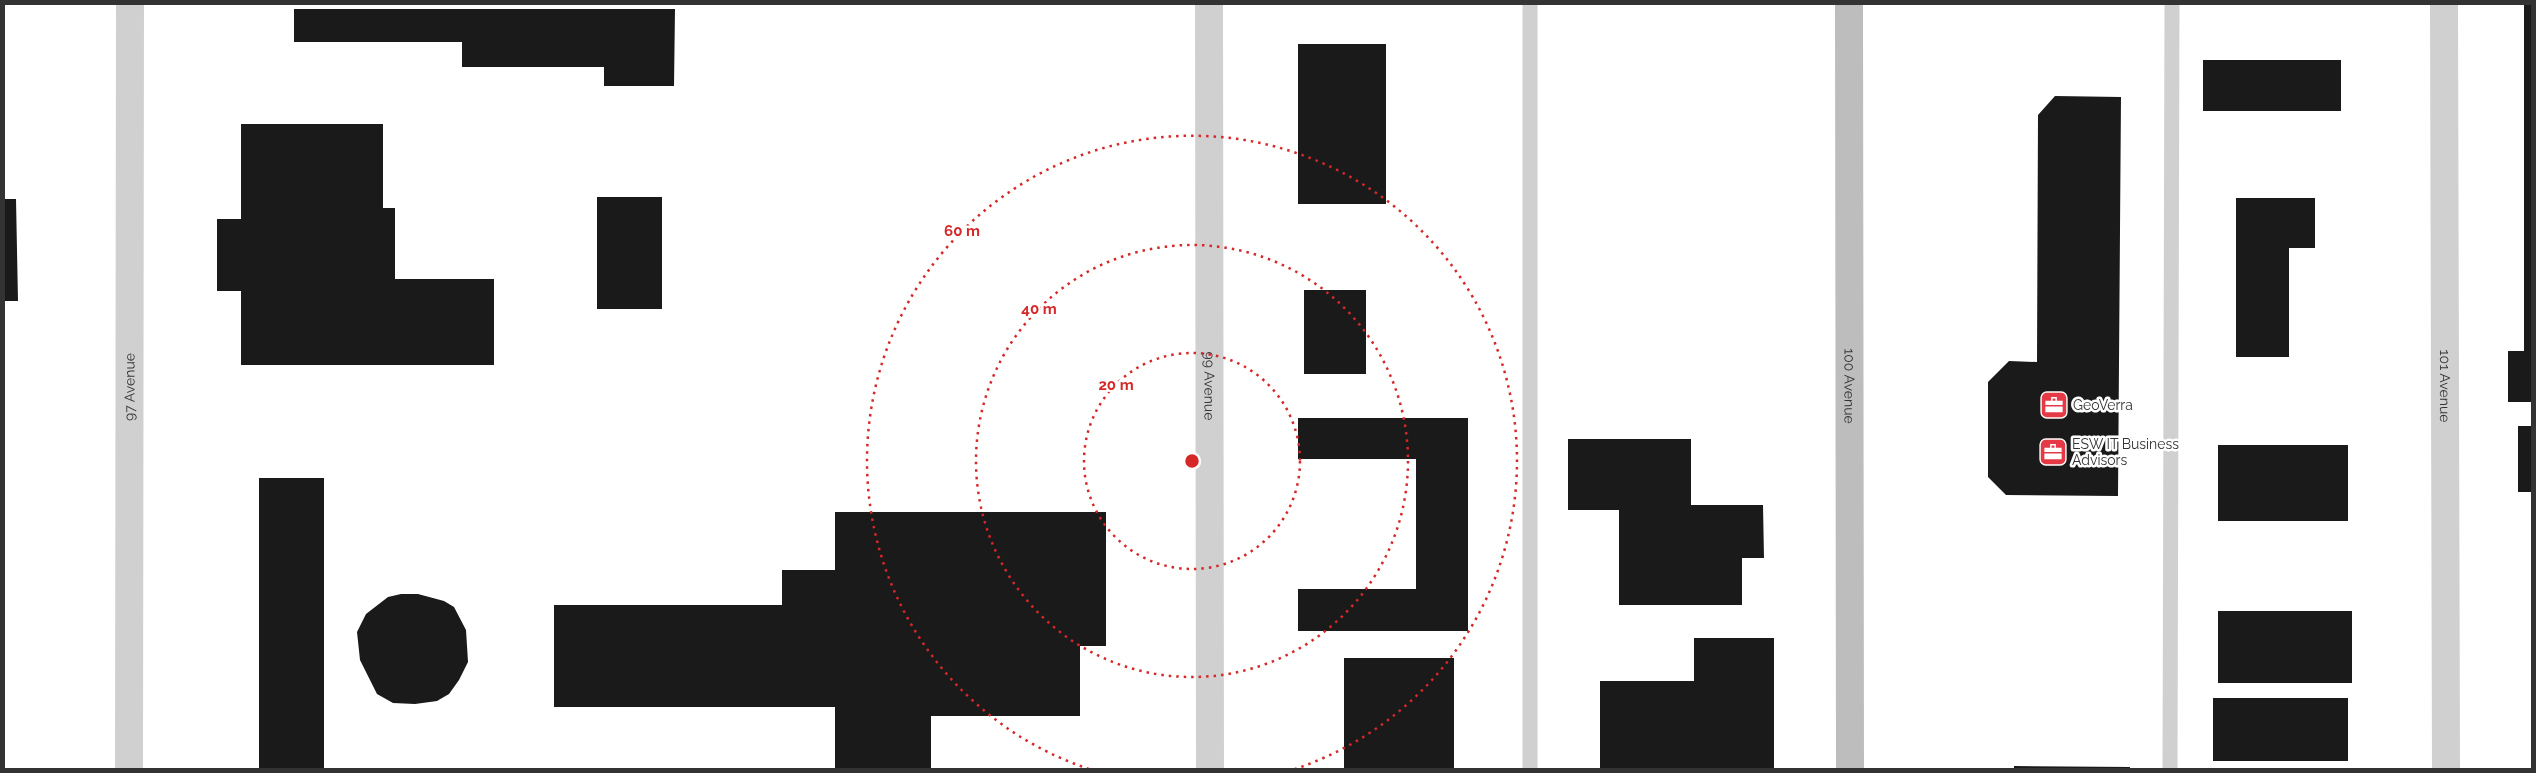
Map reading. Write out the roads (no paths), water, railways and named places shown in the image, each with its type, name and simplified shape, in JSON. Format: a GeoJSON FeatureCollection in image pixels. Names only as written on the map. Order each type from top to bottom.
{"type":"FeatureCollection","features":[{"type":"Feature","properties":{"kind":"main road","name":"100 Avenue"},"geometry":{"type":"LineString","coordinates":[[1849,4],[1850,769]]}},
{"type":"Feature","properties":{"kind":"street","name":"97 Avenue"},"geometry":{"type":"LineString","coordinates":[[129,769],[130,4]]}},
{"type":"Feature","properties":{"kind":"street","name":"99 Avenue"},"geometry":{"type":"LineString","coordinates":[[1209,4],[1210,769]]}},
{"type":"Feature","properties":{"kind":"street","name":"101 Avenue"},"geometry":{"type":"LineString","coordinates":[[2444,4],[2446,769]]}},
{"type":"Feature","properties":{"kind":"lane"},"geometry":{"type":"LineString","coordinates":[[1530,4],[1530,769]]}},
{"type":"Feature","properties":{"kind":"lane"},"geometry":{"type":"LineString","coordinates":[[2170,769],[2172,4]]}},
{"type":"Feature","properties":{"kind":"place","name":"GeoVerra"},"geometry":{"type":"Point","coordinates":[2054,405]}},
{"type":"Feature","properties":{"kind":"place","name":"ESW IT Business Advisors"},"geometry":{"type":"Point","coordinates":[2053,452]}}]}
